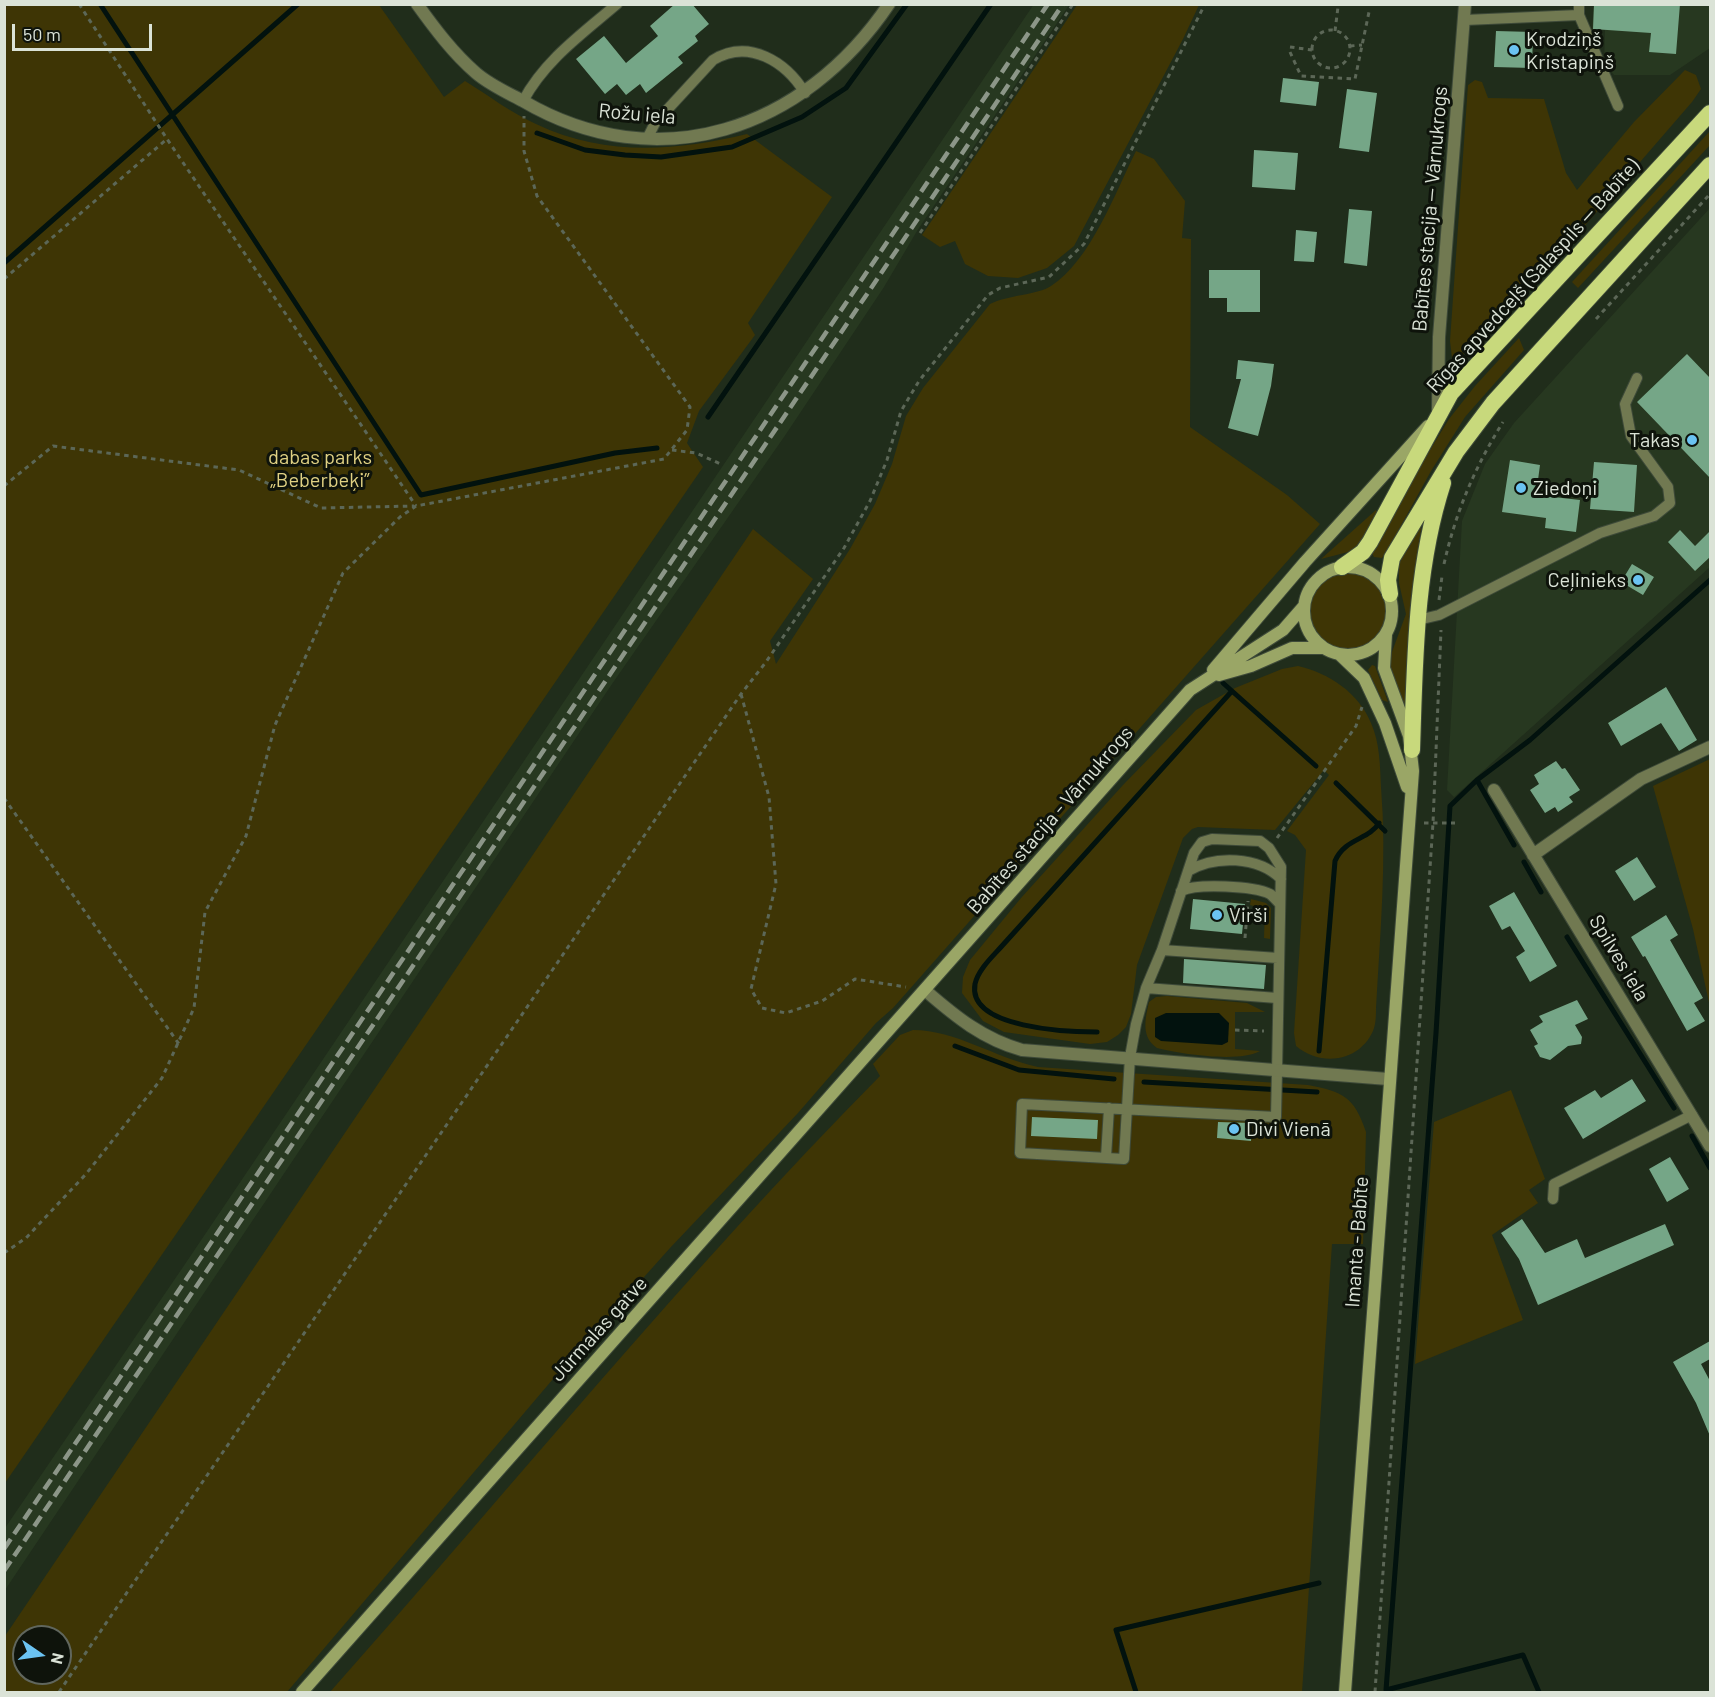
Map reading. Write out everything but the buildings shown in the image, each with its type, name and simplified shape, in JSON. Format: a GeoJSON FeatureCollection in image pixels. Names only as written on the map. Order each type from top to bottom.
{"type":"FeatureCollection","features":[{"type":"Feature","properties":{"kind":"highway","name":"Rīgas apvedceļš (Salaspils — Babīte)"},"geometry":{"type":"LineString","coordinates":[[1342,567],[1363,552],[1370,542],[1451,393],[1710,113]]}},
{"type":"Feature","properties":{"kind":"highway"},"geometry":{"type":"LineString","coordinates":[[1389,594],[1388,580],[1392,558],[1456,452],[1493,403],[1710,165]]}},
{"type":"Feature","properties":{"kind":"highway"},"geometry":{"type":"LineString","coordinates":[[1412,750],[1419,620],[1428,536],[1441,489],[1456,452]]}},
{"type":"Feature","properties":{"kind":"main road"},"geometry":{"type":"LineString","coordinates":[[1207,678],[1305,562],[1437,416]]}},
{"type":"Feature","properties":{"kind":"main road"},"geometry":{"type":"LineString","coordinates":[[1342,567],[1365,570],[1384,584],[1389,594],[1392,615],[1386,635],[1379,644],[1361,654],[1340,655],[1323,648],[1307,630],[1304,606],[1312,584],[1331,570],[1342,567]]}},
{"type":"Feature","properties":{"kind":"main road","name":"Babītes stacija - Vārnukrogs"},"geometry":{"type":"LineString","coordinates":[[926,991],[1190,690],[1283,630],[1304,606]]}},
{"type":"Feature","properties":{"kind":"main road","name":"Imanta - Babīte"},"geometry":{"type":"LineString","coordinates":[[1345,1692],[1412,750],[1384,668],[1386,635]]}},
{"type":"Feature","properties":{"kind":"main road","name":"Babītes stacija - Vārnukrogs"},"geometry":{"type":"LineString","coordinates":[[1207,678],[1251,666],[1292,648],[1304,646],[1323,648]]}},
{"type":"Feature","properties":{"kind":"main road","name":"Imanta - Babīte"},"geometry":{"type":"LineString","coordinates":[[1340,655],[1364,678],[1375,700],[1395,748],[1409,794]]}},
{"type":"Feature","properties":{"kind":"main road","name":"Jūrmalas gatve"},"geometry":{"type":"LineString","coordinates":[[302,1692],[926,991]]}},
{"type":"Feature","properties":{"kind":"street","name":"Rožu iela"},"geometry":{"type":"LineString","coordinates":[[417,4],[465,63],[492,85],[543,114],[584,129],[647,139],[680,138],[728,129],[759,118],[805,93],[855,49],[889,4]]}},
{"type":"Feature","properties":{"kind":"street","name":"Babītes stacija — Vārnukrogs"},"geometry":{"type":"LineString","coordinates":[[1437,416],[1440,399],[1439,337],[1465,4]]}},
{"type":"Feature","properties":{"kind":"street"},"geometry":{"type":"LineString","coordinates":[[1533,855],[1641,779],[1710,747]]}},
{"type":"Feature","properties":{"kind":"street","name":"Spilves iela"},"geometry":{"type":"LineString","coordinates":[[1494,790],[1710,1146]]}},
{"type":"Feature","properties":{"kind":"street"},"geometry":{"type":"LineString","coordinates":[[926,991],[970,1027],[999,1043],[1022,1050],[1388,1079]]}},
{"type":"Feature","properties":{"kind":"lane"},"geometry":{"type":"LineString","coordinates":[[523,101],[542,72],[563,50],[604,9],[617,4]]}},
{"type":"Feature","properties":{"kind":"lane"},"geometry":{"type":"LineString","coordinates":[[1464,20],[1579,10],[1618,106]]}},
{"type":"Feature","properties":{"kind":"lane"},"geometry":{"type":"LineString","coordinates":[[647,139],[655,123],[713,60],[725,55],[751,54],[777,61],[795,77],[805,93]]}},
{"type":"Feature","properties":{"kind":"lane"},"geometry":{"type":"LineString","coordinates":[[1419,620],[1439,615],[1600,533],[1654,516],[1670,502],[1668,487],[1631,436],[1625,404],[1637,378]]}},
{"type":"Feature","properties":{"kind":"lane"},"geometry":{"type":"LineString","coordinates":[[1269,848],[1260,842],[1212,838],[1202,842],[1194,853],[1162,950],[1146,988],[1130,1057],[1127,1109],[1124,1158],[1020,1153],[1022,1104],[1109,1108],[1127,1109],[1276,1117],[1281,867],[1269,848]]}},
{"type":"Feature","properties":{"kind":"lane"},"geometry":{"type":"LineString","coordinates":[[1188,871],[1212,861],[1246,862],[1272,870],[1281,879]]}},
{"type":"Feature","properties":{"kind":"lane"},"geometry":{"type":"LineString","coordinates":[[1181,891],[1197,886],[1250,890],[1271,895],[1280,904]]}},
{"type":"Feature","properties":{"kind":"lane"},"geometry":{"type":"LineString","coordinates":[[1162,950],[1278,958]]}},
{"type":"Feature","properties":{"kind":"lane"},"geometry":{"type":"LineString","coordinates":[[1146,988],[1277,998]]}},
{"type":"Feature","properties":{"kind":"lane"},"geometry":{"type":"LineString","coordinates":[[1106,1158],[1109,1108]]}},
{"type":"Feature","properties":{"kind":"lane"},"geometry":{"type":"LineString","coordinates":[[1553,1199],[1554,1184],[1692,1115]]}},
{"type":"Feature","properties":{"kind":"path"},"geometry":{"type":"LineString","coordinates":[[79,4],[167,139],[416,506]]}},
{"type":"Feature","properties":{"kind":"path"},"geometry":{"type":"LineString","coordinates":[[920,233],[1074,4]]}},
{"type":"Feature","properties":{"kind":"path"},"geometry":{"type":"LineString","coordinates":[[59,1692],[849,538],[870,501],[887,460],[901,411],[919,381],[988,295],[1000,288],[1049,277],[1084,244],[1205,4]]}},
{"type":"Feature","properties":{"kind":"path"},"geometry":{"type":"LineString","coordinates":[[1335,31],[1338,7]]}},
{"type":"Feature","properties":{"kind":"path"},"geometry":{"type":"LineString","coordinates":[[1312,50],[1290,50],[1301,76],[1355,79],[1369,12]]}},
{"type":"Feature","properties":{"kind":"path"},"geometry":{"type":"LineString","coordinates":[[1328,31],[1335,31],[1344,36],[1350,46],[1347,59],[1336,68],[1330,68],[1317,62],[1312,50],[1317,37],[1328,31]]}},
{"type":"Feature","properties":{"kind":"path"},"geometry":{"type":"LineString","coordinates":[[1350,46],[1362,45]]}},
{"type":"Feature","properties":{"kind":"path"},"geometry":{"type":"LineString","coordinates":[[4,486],[52,446],[239,470],[321,508],[416,506],[664,459],[687,430],[690,407],[537,196],[524,150],[523,101]]}},
{"type":"Feature","properties":{"kind":"path"},"geometry":{"type":"LineString","coordinates":[[4,279],[167,139]]}},
{"type":"Feature","properties":{"kind":"path"},"geometry":{"type":"LineString","coordinates":[[1593,323],[1710,194]]}},
{"type":"Feature","properties":{"kind":"path"},"geometry":{"type":"LineString","coordinates":[[1375,1692],[1430,870],[1439,686],[1439,615],[1443,567],[1454,520],[1478,463],[1506,417]]}},
{"type":"Feature","properties":{"kind":"path"},"geometry":{"type":"LineString","coordinates":[[672,450],[696,453],[723,465]]}},
{"type":"Feature","properties":{"kind":"path"},"geometry":{"type":"LineString","coordinates":[[4,1253],[26,1238],[86,1174],[162,1078],[194,1008],[205,912],[246,836],[280,714],[343,573],[400,517],[416,506]]}},
{"type":"Feature","properties":{"kind":"path"},"geometry":{"type":"LineString","coordinates":[[1414,689],[1439,686]]}},
{"type":"Feature","properties":{"kind":"path"},"geometry":{"type":"LineString","coordinates":[[741,694],[769,797],[776,884],[752,989],[762,1008],[786,1013],[822,1001],[855,979],[926,991]]}},
{"type":"Feature","properties":{"kind":"path"},"geometry":{"type":"LineString","coordinates":[[1269,848],[1356,726],[1360,709],[1375,700]]}},
{"type":"Feature","properties":{"kind":"path"},"geometry":{"type":"LineString","coordinates":[[4,798],[179,1044]]}},
{"type":"Feature","properties":{"kind":"path"},"geometry":{"type":"LineString","coordinates":[[1444,823],[1455,823]]}},
{"type":"Feature","properties":{"kind":"path"},"geometry":{"type":"LineString","coordinates":[[1245,938],[1250,890]]}},
{"type":"Feature","properties":{"kind":"path"},"geometry":{"type":"LineString","coordinates":[[1235,1030],[1278,1031]]}},
{"type":"Feature","properties":{"kind":"shaded area"},"geometry":{"type":"Polygon","coordinates":[[[1034,4],[1069,5],[917,231],[884,287],[784,437],[612,684],[5,1590],[5,1528],[1034,4]]]}},
{"type":"Feature","properties":{"kind":"shaded area"},"geometry":{"type":"Polygon","coordinates":[[[1594,5],[1710,5],[1710,48],[1670,75],[1614,75],[1604,62],[1605,30],[1592,29],[1594,5]]]}},
{"type":"Feature","properties":{"kind":"shaded area"},"geometry":{"type":"Polygon","coordinates":[[[1710,208],[1710,567],[1454,797],[1447,790],[1462,521],[1485,464],[1514,423],[1710,208]]]}},
{"type":"Feature","properties":{"kind":"shaded area"},"geometry":{"type":"Polygon","coordinates":[[[1166,1013],[1219,1013],[1229,1023],[1228,1042],[1222,1045],[1161,1041],[1155,1037],[1155,1018],[1166,1013]]]}},
{"type":"Feature","properties":{"kind":"green space","name":"dabas parks „Beberbeķi”"},"geometry":{"type":"Polygon","coordinates":[[[5,4],[379,5],[444,97],[465,81],[536,124],[562,135],[614,146],[667,147],[747,134],[832,197],[748,323],[755,335],[699,411],[687,443],[703,467],[5,1483],[5,4]]]}},
{"type":"Feature","properties":{"kind":"green space"},"geometry":{"type":"Polygon","coordinates":[[[1077,5],[1199,5],[1074,246],[1047,268],[1018,278],[988,276],[965,264],[955,241],[940,247],[922,235],[1077,5]]]}},
{"type":"Feature","properties":{"kind":"green space"},"geometry":{"type":"Polygon","coordinates":[[[1685,70],[1696,75],[1701,89],[1692,102],[1576,236],[1474,345],[1459,358],[1452,358],[1450,341],[1468,85],[1475,80],[1482,82],[1488,98],[1544,99],[1566,173],[1577,190],[1634,122],[1685,70]]]}},
{"type":"Feature","properties":{"kind":"green space"},"geometry":{"type":"Polygon","coordinates":[[[1710,131],[1710,145],[1578,288],[1572,282],[1710,131]]]}},
{"type":"Feature","properties":{"kind":"green space"},"geometry":{"type":"Polygon","coordinates":[[[1136,151],[1154,159],[1185,201],[1182,238],[1191,239],[1190,427],[1287,495],[1320,524],[893,1008],[876,1023],[798,1113],[670,1248],[553,1379],[287,1692],[5,1692],[5,1636],[12,1626],[12,1685],[72,1685],[72,1625],[12,1625],[753,529],[813,579],[770,641],[776,664],[850,549],[875,504],[892,464],[906,416],[923,388],[990,304],[1045,289],[1065,274],[1090,243],[1136,151]]]}},
{"type":"Feature","properties":{"kind":"green space"},"geometry":{"type":"Polygon","coordinates":[[[1519,338],[1524,350],[1465,417],[1431,471],[1387,551],[1382,558],[1374,557],[1372,553],[1411,481],[1449,419],[1475,386],[1519,338]]]}},
{"type":"Feature","properties":{"kind":"green space"},"geometry":{"type":"Polygon","coordinates":[[[1376,510],[1362,540],[1352,551],[1321,559],[1376,510]]]}},
{"type":"Feature","properties":{"kind":"green space"},"geometry":{"type":"Polygon","coordinates":[[[1422,522],[1416,566],[1409,718],[1389,667],[1389,660],[1406,614],[1399,583],[1399,561],[1422,522]]]}},
{"type":"Feature","properties":{"kind":"green space"},"geometry":{"type":"Polygon","coordinates":[[[1348,573],[1362,576],[1375,584],[1383,597],[1386,611],[1383,625],[1375,638],[1362,646],[1348,649],[1334,646],[1321,638],[1313,625],[1310,611],[1313,597],[1321,584],[1334,576],[1348,573]]]}},
{"type":"Feature","properties":{"kind":"green space"},"geometry":{"type":"Polygon","coordinates":[[[1372,665],[1375,666],[1388,702],[1382,700],[1368,670],[1372,665]]]}},
{"type":"Feature","properties":{"kind":"green space"},"geometry":{"type":"Polygon","coordinates":[[[1298,666],[1332,679],[1359,702],[1366,712],[1378,747],[1383,814],[1382,897],[1376,1020],[1367,1041],[1349,1055],[1328,1059],[1306,1053],[1296,1046],[1294,1033],[1306,850],[1295,835],[1287,831],[1329,775],[1324,770],[1275,830],[1198,827],[1192,829],[1183,838],[1137,965],[1131,1014],[1126,1027],[1118,1035],[1107,1042],[1090,1044],[1004,1032],[983,1021],[962,993],[963,977],[970,960],[1021,898],[1123,785],[1196,710],[1235,688],[1282,669],[1298,666]]]}},
{"type":"Feature","properties":{"kind":"green space"},"geometry":{"type":"Polygon","coordinates":[[[1710,759],[1710,1007],[1693,929],[1653,786],[1710,759]]]}},
{"type":"Feature","properties":{"kind":"green space"},"geometry":{"type":"Polygon","coordinates":[[[1251,899],[1266,903],[1271,908],[1270,939],[1264,938],[1265,909],[1250,905],[1251,899]]]}},
{"type":"Feature","properties":{"kind":"green space"},"geometry":{"type":"Polygon","coordinates":[[[1156,997],[1247,1003],[1265,1012],[1235,1012],[1235,1049],[1260,1051],[1251,1055],[1225,1057],[1195,1055],[1157,1048],[1148,1039],[1146,1033],[1149,1002],[1156,997]]]}},
{"type":"Feature","properties":{"kind":"green space"},"geometry":{"type":"Polygon","coordinates":[[[913,1030],[929,1031],[960,1039],[1038,1067],[1308,1085],[1339,1093],[1357,1110],[1366,1132],[1363,1244],[1332,1244],[1302,1692],[330,1692],[669,1303],[808,1150],[880,1076],[873,1064],[900,1035],[913,1030]]]}},
{"type":"Feature","properties":{"kind":"green space"},"geometry":{"type":"Polygon","coordinates":[[[1511,1090],[1545,1179],[1529,1190],[1538,1203],[1492,1235],[1523,1320],[1415,1364],[1434,1122],[1511,1090]]]}},
{"type":"Feature","properties":{"kind":"waterway"},"geometry":{"type":"LineString","coordinates":[[100,4],[421,495],[615,453],[657,448]]}},
{"type":"Feature","properties":{"kind":"waterway"},"geometry":{"type":"LineString","coordinates":[[4,263],[298,4]]}},
{"type":"Feature","properties":{"kind":"waterway"},"geometry":{"type":"LineString","coordinates":[[537,133],[585,150],[625,155],[661,157],[732,147],[802,117],[846,88],[907,4]]}},
{"type":"Feature","properties":{"kind":"waterway"},"geometry":{"type":"LineString","coordinates":[[708,417],[991,4]]}},
{"type":"Feature","properties":{"kind":"waterway"},"geometry":{"type":"LineString","coordinates":[[1539,1692],[1523,1655],[1386,1690],[1436,1033],[1450,806],[1477,780],[1530,740],[1710,580]]}},
{"type":"Feature","properties":{"kind":"waterway"},"geometry":{"type":"LineString","coordinates":[[1223,683],[1316,766]]}},
{"type":"Feature","properties":{"kind":"waterway"},"geometry":{"type":"LineString","coordinates":[[1097,1032],[1045,1029],[1003,1019],[987,1010],[977,999],[975,984],[990,959],[1232,691]]}},
{"type":"Feature","properties":{"kind":"waterway"},"geometry":{"type":"LineString","coordinates":[[1477,780],[1514,845]]}},
{"type":"Feature","properties":{"kind":"waterway"},"geometry":{"type":"LineString","coordinates":[[1336,783],[1385,831]]}},
{"type":"Feature","properties":{"kind":"waterway"},"geometry":{"type":"LineString","coordinates":[[1319,1051],[1335,861],[1339,853],[1375,829],[1379,823]]}},
{"type":"Feature","properties":{"kind":"waterway"},"geometry":{"type":"LineString","coordinates":[[1524,862],[1541,892]]}},
{"type":"Feature","properties":{"kind":"waterway"},"geometry":{"type":"LineString","coordinates":[[1567,937],[1674,1108]]}},
{"type":"Feature","properties":{"kind":"waterway"},"geometry":{"type":"LineString","coordinates":[[955,1046],[1019,1070],[1114,1079]]}},
{"type":"Feature","properties":{"kind":"waterway"},"geometry":{"type":"LineString","coordinates":[[1144,1082],[1317,1092]]}},
{"type":"Feature","properties":{"kind":"waterway"},"geometry":{"type":"LineString","coordinates":[[1692,1136],[1710,1168]]}},
{"type":"Feature","properties":{"kind":"waterway"},"geometry":{"type":"LineString","coordinates":[[1136,1692],[1116,1630],[1319,1583]]}},
{"type":"Feature","properties":{"kind":"railway"},"geometry":{"type":"LineString","coordinates":[[4,1549],[1048,4]]}},
{"type":"Feature","properties":{"kind":"railway"},"geometry":{"type":"LineString","coordinates":[[4,1571],[1063,4]]}},
{"type":"Feature","properties":{"kind":"place","name":"Krodziņš Kristapiņš"},"geometry":{"type":"Point","coordinates":[1514,50]}},
{"type":"Feature","properties":{"kind":"place","name":"Takas"},"geometry":{"type":"Point","coordinates":[1692,440]}},
{"type":"Feature","properties":{"kind":"place","name":"Ziedoņi"},"geometry":{"type":"Point","coordinates":[1521,488]}},
{"type":"Feature","properties":{"kind":"place","name":"Ceļinieks"},"geometry":{"type":"Point","coordinates":[1638,580]}},
{"type":"Feature","properties":{"kind":"place","name":"Virši"},"geometry":{"type":"Point","coordinates":[1217,915]}},
{"type":"Feature","properties":{"kind":"place","name":"Divi Vienā"},"geometry":{"type":"Point","coordinates":[1234,1129]}}]}
